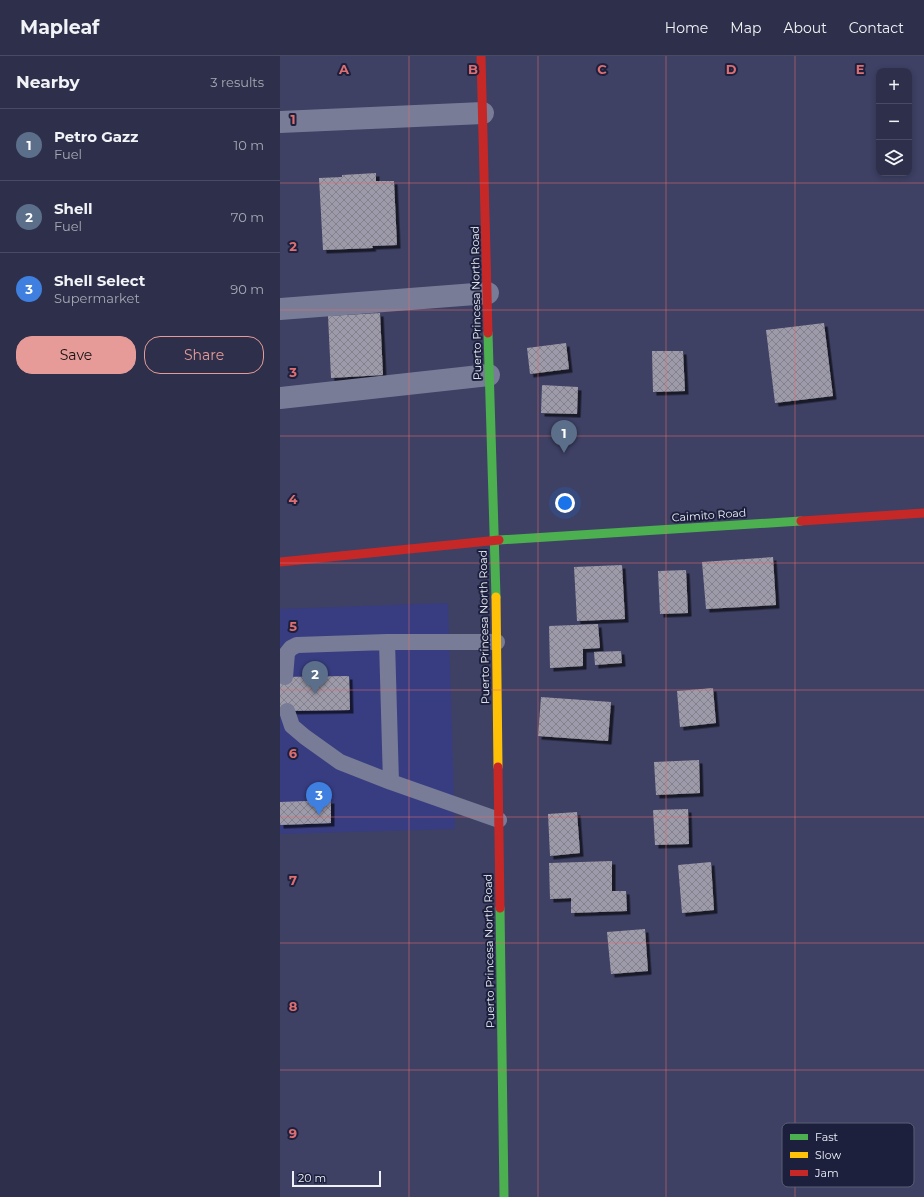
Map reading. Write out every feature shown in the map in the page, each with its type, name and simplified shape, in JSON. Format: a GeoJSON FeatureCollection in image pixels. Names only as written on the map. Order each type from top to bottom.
{"type":"FeatureCollection","features":[{"type":"Feature","properties":{"kind":"main road","name":"Puerto Princesa North Road"},"geometry":{"type":"LineString","coordinates":[[482,56],[489,375],[495,540],[504,1197]]}},
{"type":"Feature","properties":{"kind":"main road","name":"Caimito Road"},"geometry":{"type":"LineString","coordinates":[[280,562],[495,540],[924,513]]}},
{"type":"Feature","properties":{"kind":"street"},"geometry":{"type":"LineString","coordinates":[[280,122],[483,113]]}},
{"type":"Feature","properties":{"kind":"street"},"geometry":{"type":"LineString","coordinates":[[280,309],[488,293]]}},
{"type":"Feature","properties":{"kind":"street"},"geometry":{"type":"LineString","coordinates":[[280,398],[489,375]]}},
{"type":"Feature","properties":{"kind":"lane"},"geometry":{"type":"LineString","coordinates":[[285,677],[287,653],[291,648],[297,645],[387,642],[496,642]]}},
{"type":"Feature","properties":{"kind":"lane"},"geometry":{"type":"LineString","coordinates":[[387,642],[391,782]]}},
{"type":"Feature","properties":{"kind":"lane"},"geometry":{"type":"LineString","coordinates":[[287,711],[292,726],[340,762],[391,782],[499,820]]}},
{"type":"Feature","properties":{"kind":"shaded area"},"geometry":{"type":"Polygon","coordinates":[[[448,603],[455,829],[280,834],[280,609],[448,603]]]}},
{"type":"Feature","properties":{"kind":"building"},"geometry":{"type":"Polygon","coordinates":[[[376,173],[376,181],[394,181],[397,245],[372,246],[373,248],[323,250],[319,178],[376,173]]]}},
{"type":"Feature","properties":{"kind":"building"},"geometry":{"type":"Polygon","coordinates":[[[380,313],[383,375],[331,378],[328,316],[380,313]]]}},
{"type":"Feature","properties":{"kind":"building"},"geometry":{"type":"Polygon","coordinates":[[[824,323],[833,396],[775,403],[766,330],[824,323]]]}},
{"type":"Feature","properties":{"kind":"building"},"geometry":{"type":"Polygon","coordinates":[[[566,343],[569,369],[530,374],[527,348],[566,343]]]}},
{"type":"Feature","properties":{"kind":"building"},"geometry":{"type":"Polygon","coordinates":[[[652,351],[683,351],[685,391],[653,392],[652,351]]]}},
{"type":"Feature","properties":{"kind":"building"},"geometry":{"type":"Polygon","coordinates":[[[542,385],[578,387],[577,414],[541,413],[542,385]]]}},
{"type":"Feature","properties":{"kind":"building"},"geometry":{"type":"Polygon","coordinates":[[[773,557],[776,605],[706,609],[702,562],[773,557]]]}},
{"type":"Feature","properties":{"kind":"building"},"geometry":{"type":"Polygon","coordinates":[[[622,565],[625,619],[577,621],[574,567],[622,565]]]}},
{"type":"Feature","properties":{"kind":"building"},"geometry":{"type":"Polygon","coordinates":[[[686,570],[688,613],[660,614],[658,571],[686,570]]]}},
{"type":"Feature","properties":{"kind":"building"},"geometry":{"type":"Polygon","coordinates":[[[598,624],[600,648],[583,649],[583,666],[550,668],[549,626],[598,624]]]}},
{"type":"Feature","properties":{"kind":"building"},"geometry":{"type":"Polygon","coordinates":[[[621,651],[622,663],[595,665],[594,652],[621,651]]]}},
{"type":"Feature","properties":{"kind":"building"},"geometry":{"type":"Polygon","coordinates":[[[349,676],[350,710],[280,711],[280,677],[349,676]]]}},
{"type":"Feature","properties":{"kind":"building"},"geometry":{"type":"Polygon","coordinates":[[[713,688],[716,723],[680,727],[677,691],[713,688]]]}},
{"type":"Feature","properties":{"kind":"building"},"geometry":{"type":"Polygon","coordinates":[[[541,697],[611,702],[608,741],[538,736],[541,697]]]}},
{"type":"Feature","properties":{"kind":"building"},"geometry":{"type":"Polygon","coordinates":[[[699,760],[700,793],[656,795],[654,762],[699,760]]]}},
{"type":"Feature","properties":{"kind":"building"},"geometry":{"type":"Polygon","coordinates":[[[331,800],[331,823],[280,825],[280,802],[331,800]]]}},
{"type":"Feature","properties":{"kind":"building"},"geometry":{"type":"Polygon","coordinates":[[[688,809],[689,844],[655,845],[653,810],[688,809]]]}},
{"type":"Feature","properties":{"kind":"building"},"geometry":{"type":"Polygon","coordinates":[[[577,812],[580,853],[550,856],[548,814],[577,812]]]}},
{"type":"Feature","properties":{"kind":"building"},"geometry":{"type":"Polygon","coordinates":[[[612,861],[612,891],[626,891],[627,911],[571,913],[571,898],[550,899],[549,863],[612,861]]]}},
{"type":"Feature","properties":{"kind":"building"},"geometry":{"type":"Polygon","coordinates":[[[711,862],[714,910],[682,913],[678,865],[711,862]]]}},
{"type":"Feature","properties":{"kind":"building"},"geometry":{"type":"Polygon","coordinates":[[[645,929],[648,971],[611,974],[607,932],[645,929]]]}},
{"type":"Feature","properties":{"kind":"traffic: fast"},"geometry":{"type":"LineString","coordinates":[[488,333],[496,597]]}},
{"type":"Feature","properties":{"kind":"traffic: fast"},"geometry":{"type":"LineString","coordinates":[[499,540],[801,521]]}},
{"type":"Feature","properties":{"kind":"traffic: fast"},"geometry":{"type":"LineString","coordinates":[[500,908],[504,1197]]}},
{"type":"Feature","properties":{"kind":"traffic: slow"},"geometry":{"type":"LineString","coordinates":[[496,597],[498,767]]}},
{"type":"Feature","properties":{"kind":"traffic: jam"},"geometry":{"type":"LineString","coordinates":[[481,56],[488,333]]}},
{"type":"Feature","properties":{"kind":"traffic: jam"},"geometry":{"type":"LineString","coordinates":[[801,521],[924,513]]}},
{"type":"Feature","properties":{"kind":"traffic: jam"},"geometry":{"type":"LineString","coordinates":[[280,562],[499,540]]}},
{"type":"Feature","properties":{"kind":"traffic: jam"},"geometry":{"type":"LineString","coordinates":[[498,767],[500,908]]}},
{"type":"Feature","properties":{"kind":"place","name":"Petro Gazz"},"geometry":{"type":"Point","coordinates":[564,453]}},
{"type":"Feature","properties":{"kind":"place","name":"Shell"},"geometry":{"type":"Point","coordinates":[315,694]}},
{"type":"Feature","properties":{"kind":"place","name":"Shell Select"},"geometry":{"type":"Point","coordinates":[319,815]}}]}
